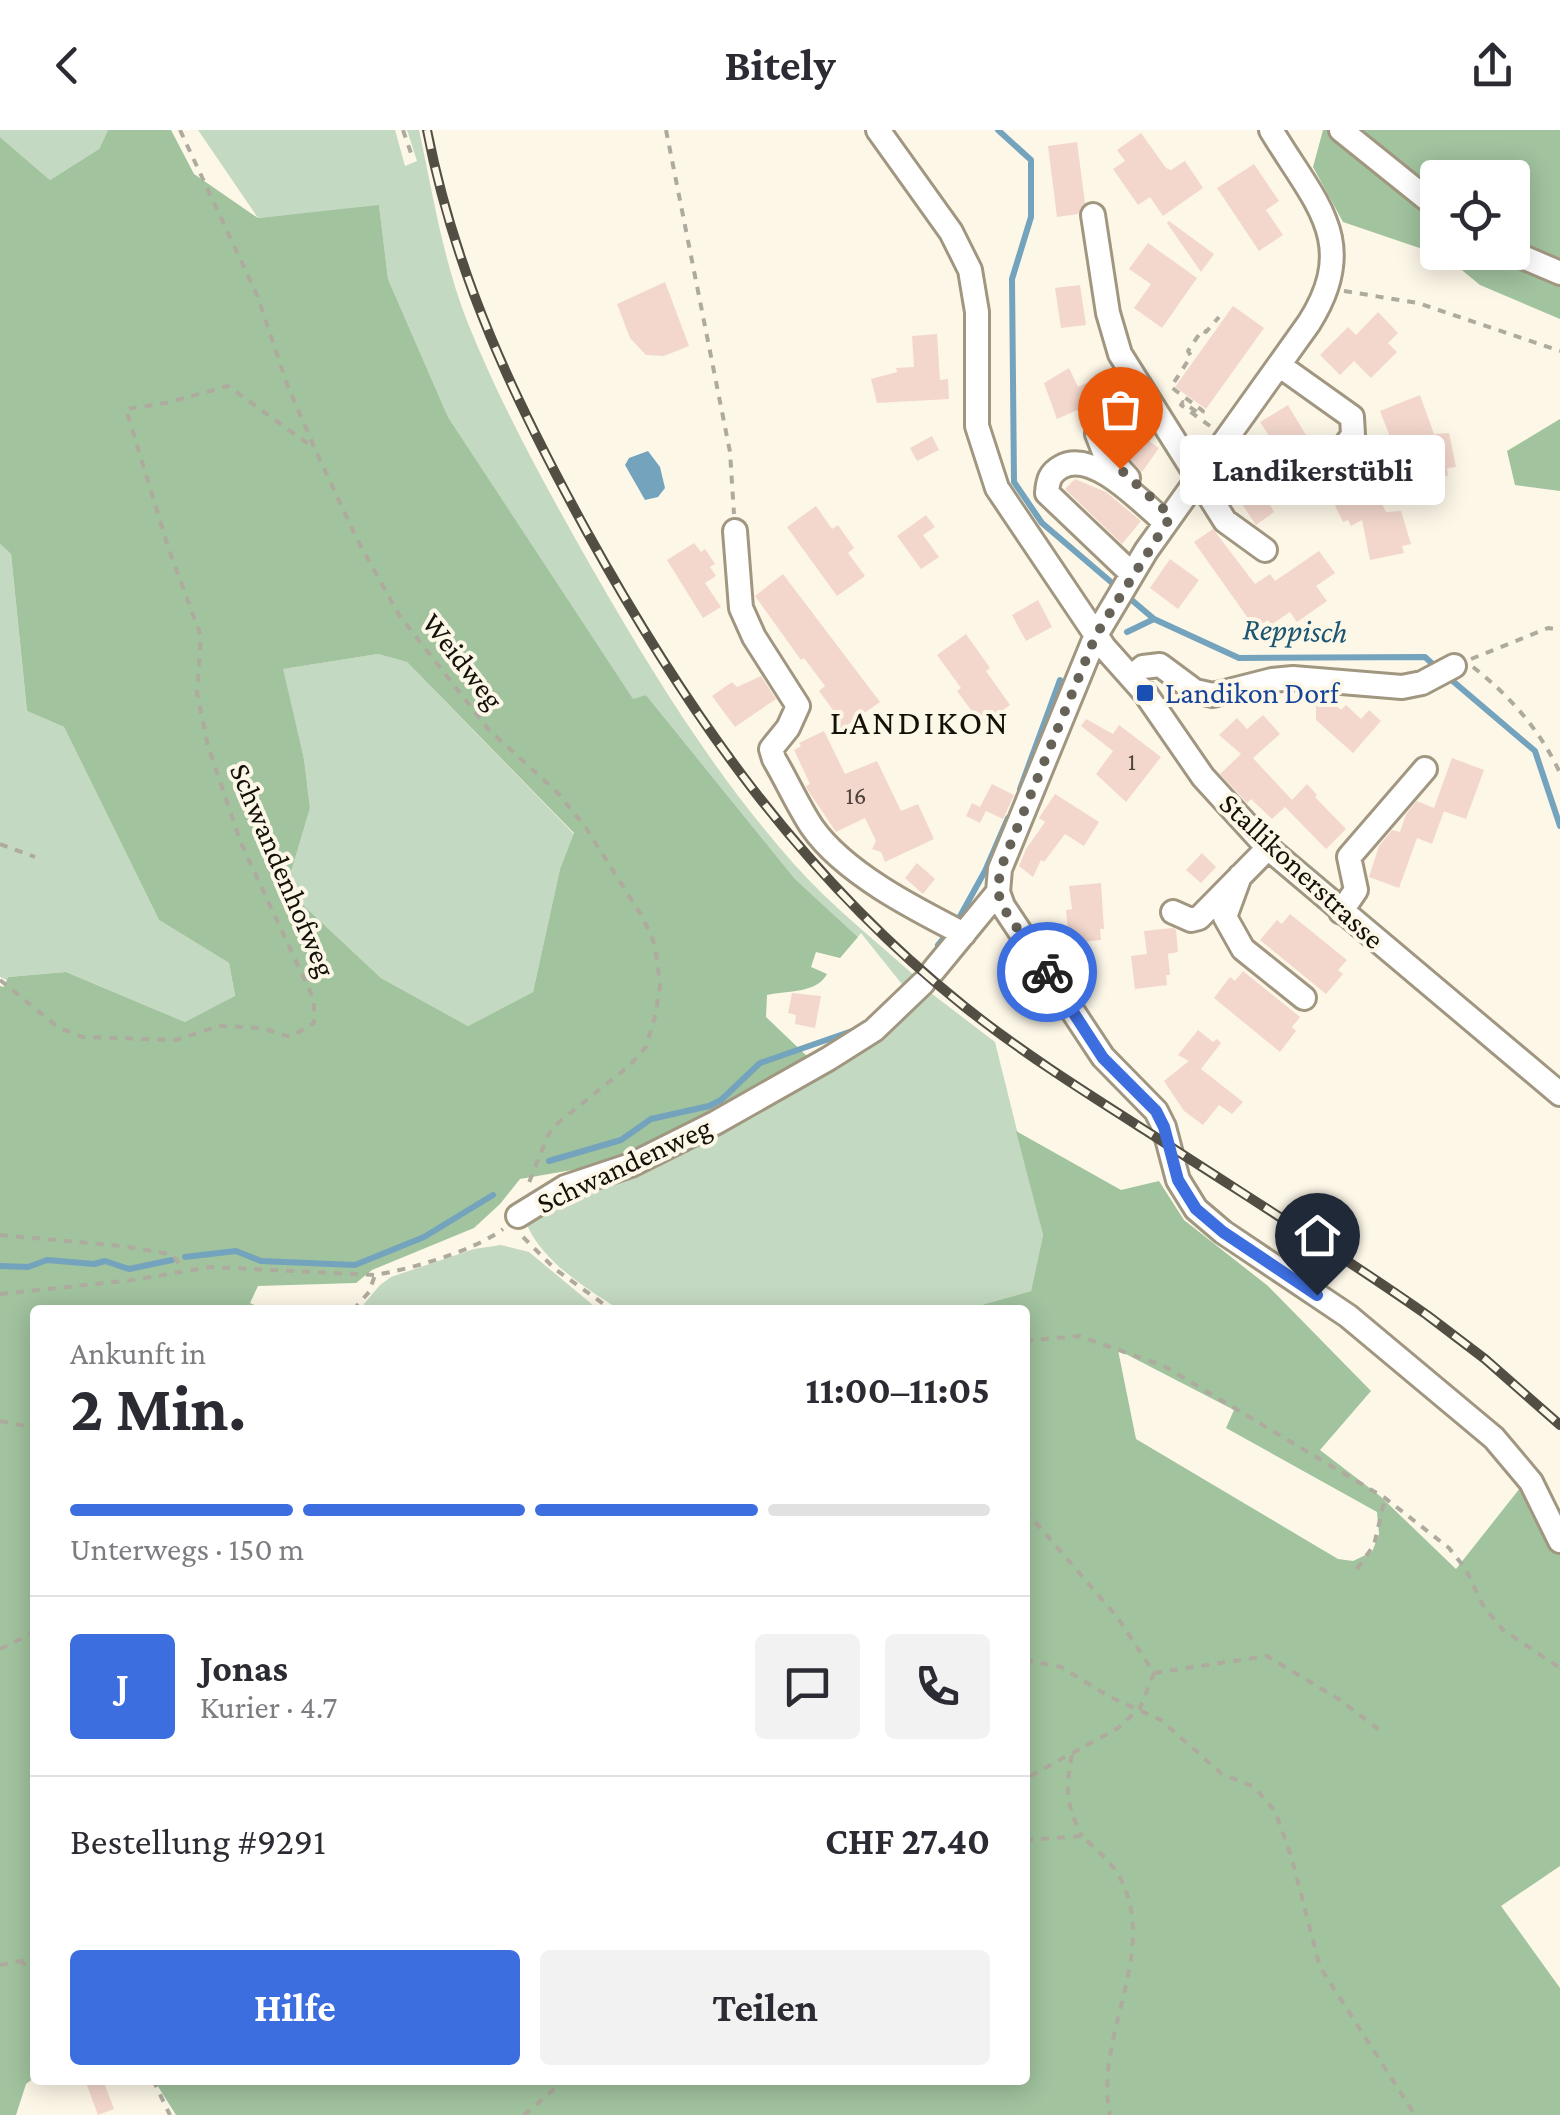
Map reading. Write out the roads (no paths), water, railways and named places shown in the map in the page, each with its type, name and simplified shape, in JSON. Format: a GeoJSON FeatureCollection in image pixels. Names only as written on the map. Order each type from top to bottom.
{"type":"FeatureCollection","features":[{"type":"Feature","properties":{"kind":"street","name":"Stallikonerstrasse"},"geometry":{"type":"LineString","coordinates":[[878,130],[951,232],[970,270],[977,312],[977,426],[984,458],[997,488],[1096,635],[1203,777],[1268,848],[1560,1094]]}},
{"type":"Feature","properties":{"kind":"street"},"geometry":{"type":"LineString","coordinates":[[1271,130],[1328,228],[1334,260],[1330,285],[1309,323],[1168,519],[1096,635],[1000,870],[998,892],[1002,906],[1103,1058],[1156,1111],[1178,1180],[1196,1209],[1223,1232],[1348,1316],[1494,1438],[1531,1482],[1560,1542]]}},
{"type":"Feature","properties":{"kind":"street"},"geometry":{"type":"LineString","coordinates":[[1340,130],[1420,194]]}},
{"type":"Feature","properties":{"kind":"street"},"geometry":{"type":"LineString","coordinates":[[1093,215],[1108,313],[1120,354],[1224,521],[1266,550]]}},
{"type":"Feature","properties":{"kind":"street"},"geometry":{"type":"LineString","coordinates":[[1530,260],[1560,273]]}},
{"type":"Feature","properties":{"kind":"street"},"geometry":{"type":"LineString","coordinates":[[1279,364],[1352,416],[1352,435],[1344,447],[1293,479]]}},
{"type":"Feature","properties":{"kind":"street"},"geometry":{"type":"LineString","coordinates":[[1150,402],[1097,434],[1104,452],[1168,519]]}},
{"type":"Feature","properties":{"kind":"street"},"geometry":{"type":"LineString","coordinates":[[1130,576],[1047,493],[1048,480],[1068,463],[1086,462],[1168,519]]}},
{"type":"Feature","properties":{"kind":"street"},"geometry":{"type":"LineString","coordinates":[[735,531],[741,608],[754,637],[798,706],[788,728],[771,749],[814,830],[845,860],[884,888],[964,934]]}},
{"type":"Feature","properties":{"kind":"street"},"geometry":{"type":"LineString","coordinates":[[1131,677],[1143,667],[1160,666],[1196,691],[1214,694],[1293,678],[1402,686],[1422,683],[1460,663]]}},
{"type":"Feature","properties":{"kind":"street"},"geometry":{"type":"LineString","coordinates":[[1341,912],[1356,890],[1349,857],[1426,769]]}},
{"type":"Feature","properties":{"kind":"street"},"geometry":{"type":"LineString","coordinates":[[1173,912],[1191,920],[1199,918],[1268,848]]}},
{"type":"Feature","properties":{"kind":"street"},"geometry":{"type":"LineString","coordinates":[[1240,876],[1226,917],[1243,949],[1304,998]]}},
{"type":"Feature","properties":{"kind":"street","name":"Schwandenweg"},"geometry":{"type":"LineString","coordinates":[[518,1216],[565,1186],[631,1165],[715,1123],[874,1030],[928,977],[998,892]]}},
{"type":"Feature","properties":{"kind":"water"},"geometry":{"type":"Polygon","coordinates":[[[648,451],[660,467],[665,488],[658,497],[645,500],[625,465],[629,458],[648,451]]]}},
{"type":"Feature","properties":{"kind":"waterway","name":"Reppisch"},"geometry":{"type":"LineString","coordinates":[[998,130],[1031,160],[1031,217],[1012,279],[1014,482],[1042,523],[1118,588]]}},
{"type":"Feature","properties":{"kind":"waterway","name":"Reppisch"},"geometry":{"type":"LineString","coordinates":[[1127,596],[1154,619],[1239,658],[1425,657],[1438,669]]}},
{"type":"Feature","properties":{"kind":"waterway"},"geometry":{"type":"LineString","coordinates":[[1127,632],[1154,619]]}},
{"type":"Feature","properties":{"kind":"waterway","name":"Reppisch"},"geometry":{"type":"LineString","coordinates":[[1448,677],[1535,751],[1560,826]]}},
{"type":"Feature","properties":{"kind":"waterway"},"geometry":{"type":"LineString","coordinates":[[1020,789],[1060,680]]}},
{"type":"Feature","properties":{"kind":"waterway"},"geometry":{"type":"LineString","coordinates":[[958,920],[1008,818]]}},
{"type":"Feature","properties":{"kind":"waterway"},"geometry":{"type":"LineString","coordinates":[[938,945],[946,935]]}},
{"type":"Feature","properties":{"kind":"waterway"},"geometry":{"type":"LineString","coordinates":[[549,1161],[621,1140],[651,1119],[709,1106],[721,1100],[760,1063],[855,1030]]}},
{"type":"Feature","properties":{"kind":"waterway"},"geometry":{"type":"LineString","coordinates":[[185,1257],[236,1251],[261,1261],[355,1265],[424,1237],[493,1195]]}},
{"type":"Feature","properties":{"kind":"waterway"},"geometry":{"type":"LineString","coordinates":[[0,1266],[28,1267],[47,1260],[94,1264],[105,1261],[129,1269],[172,1260]]}},
{"type":"Feature","properties":{"kind":"railway"},"geometry":{"type":"LineString","coordinates":[[427,130],[471,288],[512,386],[561,483],[666,665],[752,789],[800,847],[906,956],[987,1024],[1427,1315],[1485,1359],[1560,1425]]}},
{"type":"Feature","properties":{"kind":"place","name":"Landikerstübli"},"geometry":{"type":"Point","coordinates":[1120,469]}},
{"type":"Feature","properties":{"kind":"place","name":"Landikon Dorf"},"geometry":{"type":"Point","coordinates":[1145,693]}},
{"type":"Feature","properties":{"kind":"district","name":"LANDIKON"},"geometry":{"type":"Point","coordinates":[920,722]}}]}
